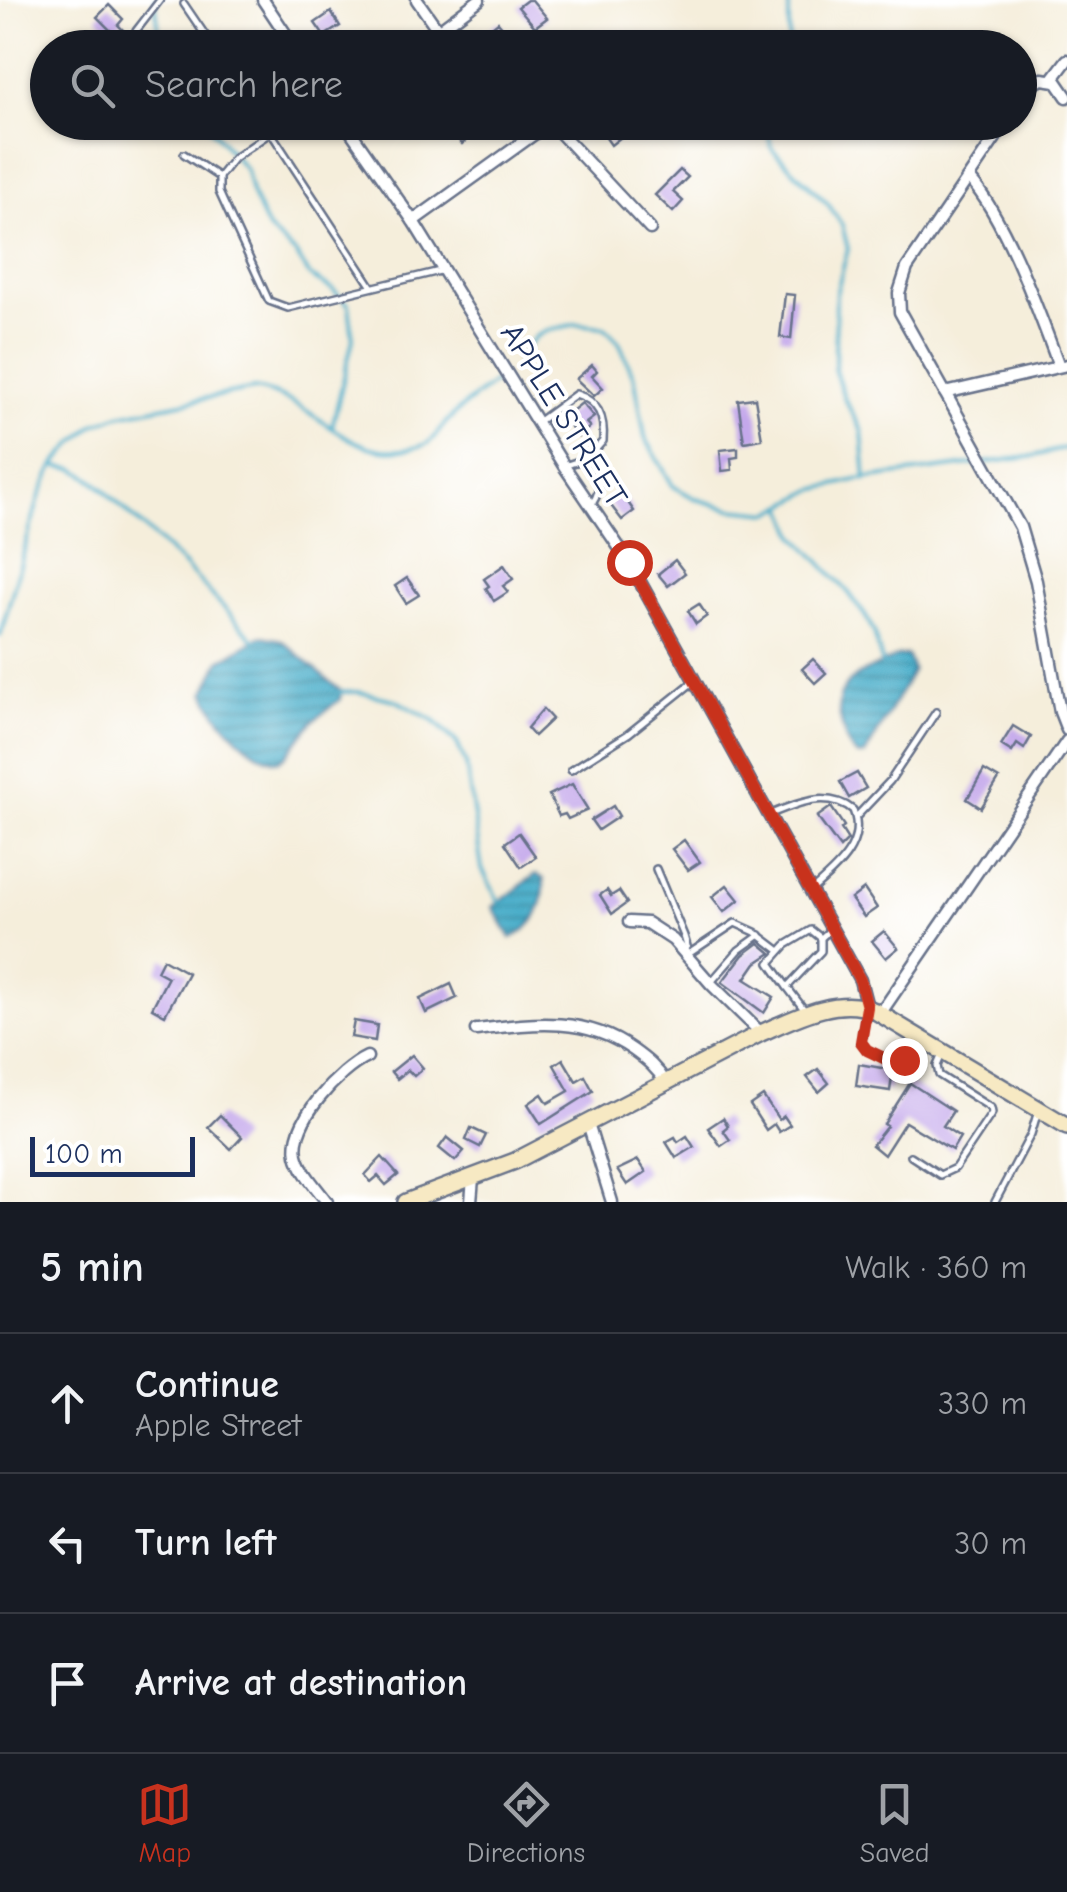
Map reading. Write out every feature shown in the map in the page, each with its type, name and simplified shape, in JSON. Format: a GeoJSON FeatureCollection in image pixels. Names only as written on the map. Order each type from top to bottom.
{"type":"FeatureCollection","features":[{"type":"Feature","properties":{"kind":"street"},"geometry":{"type":"LineString","coordinates":[[263,0],[283,30]]}},
{"type":"Feature","properties":{"kind":"street"},"geometry":{"type":"LineString","coordinates":[[417,0],[438,30],[479,0]]}},
{"type":"Feature","properties":{"kind":"street"},"geometry":{"type":"LineString","coordinates":[[1052,80],[1067,60]]}},
{"type":"Feature","properties":{"kind":"street"},"geometry":{"type":"LineString","coordinates":[[1037,82],[1052,80],[1067,97]]}},
{"type":"Feature","properties":{"kind":"street","name":"APPLE STREET"},"geometry":{"type":"LineString","coordinates":[[357,140],[413,221],[564,466],[629,562],[874,1010]]}},
{"type":"Feature","properties":{"kind":"street"},"geometry":{"type":"LineString","coordinates":[[413,221],[527,140]]}},
{"type":"Feature","properties":{"kind":"street"},"geometry":{"type":"LineString","coordinates":[[567,140],[650,229]]}},
{"type":"Feature","properties":{"kind":"street"},"geometry":{"type":"LineString","coordinates":[[994,140],[908,268],[900,292],[902,318],[1020,527],[1036,581],[1060,712],[1067,730]]}},
{"type":"Feature","properties":{"kind":"street"},"geometry":{"type":"LineString","coordinates":[[944,393],[1063,365],[987,201],[969,178]]}},
{"type":"Feature","properties":{"kind":"street"},"geometry":{"type":"LineString","coordinates":[[874,1010],[1067,741]]}},
{"type":"Feature","properties":{"kind":"street"},"geometry":{"type":"LineString","coordinates":[[630,922],[657,928],[762,1034]]}},
{"type":"Feature","properties":{"kind":"street"},"geometry":{"type":"LineString","coordinates":[[406,1202],[473,1178],[762,1034],[807,1014],[833,1008],[874,1010],[1067,1126]]}},
{"type":"Feature","properties":{"kind":"street"},"geometry":{"type":"LineString","coordinates":[[476,1030],[553,1023],[591,1028],[624,1042],[660,1072],[666,1083]]}},
{"type":"Feature","properties":{"kind":"street"},"geometry":{"type":"LineString","coordinates":[[327,1202],[300,1164],[298,1136],[328,1087],[367,1057]]}},
{"type":"Feature","properties":{"kind":"street"},"geometry":{"type":"LineString","coordinates":[[588,1124],[612,1202]]}},
{"type":"Feature","properties":{"kind":"street"},"geometry":{"type":"LineString","coordinates":[[471,1202],[473,1178]]}},
{"type":"Feature","properties":{"kind":"lane"},"geometry":{"type":"LineString","coordinates":[[138,30],[160,0]]}},
{"type":"Feature","properties":{"kind":"lane"},"geometry":{"type":"LineString","coordinates":[[184,4],[202,30]]}},
{"type":"Feature","properties":{"kind":"lane"},"geometry":{"type":"LineString","coordinates":[[259,140],[234,158],[219,177],[220,192],[264,295],[272,304],[288,308],[442,270]]}},
{"type":"Feature","properties":{"kind":"lane"},"geometry":{"type":"LineString","coordinates":[[275,140],[372,287]]}},
{"type":"Feature","properties":{"kind":"lane"},"geometry":{"type":"LineString","coordinates":[[184,154],[219,177]]}},
{"type":"Feature","properties":{"kind":"lane"},"geometry":{"type":"LineString","coordinates":[[539,421],[571,396],[588,397],[601,411],[603,441],[588,458],[564,466]]}},
{"type":"Feature","properties":{"kind":"lane"},"geometry":{"type":"LineString","coordinates":[[588,458],[600,488],[590,506]]}},
{"type":"Feature","properties":{"kind":"lane"},"geometry":{"type":"LineString","coordinates":[[571,770],[628,734],[695,680]]}},
{"type":"Feature","properties":{"kind":"lane"},"geometry":{"type":"LineString","coordinates":[[856,817],[890,781],[936,712]]}},
{"type":"Feature","properties":{"kind":"lane"},"geometry":{"type":"LineString","coordinates":[[770,815],[803,802],[837,800],[849,806],[856,817],[857,829],[848,856],[810,891]]}},
{"type":"Feature","properties":{"kind":"lane"},"geometry":{"type":"LineString","coordinates":[[656,869],[684,936],[685,953]]}},
{"type":"Feature","properties":{"kind":"lane"},"geometry":{"type":"LineString","coordinates":[[685,953],[735,923],[760,935],[780,951]]}},
{"type":"Feature","properties":{"kind":"lane"},"geometry":{"type":"LineString","coordinates":[[788,987],[821,951],[821,938],[831,929]]}},
{"type":"Feature","properties":{"kind":"lane"},"geometry":{"type":"LineString","coordinates":[[807,1014],[770,962],[811,930],[821,938]]}},
{"type":"Feature","properties":{"kind":"lane"},"geometry":{"type":"LineString","coordinates":[[710,983],[739,950],[760,935]]}},
{"type":"Feature","properties":{"kind":"lane"},"geometry":{"type":"LineString","coordinates":[[874,1010],[861,1042],[867,1050],[896,1064],[904,1060],[920,1038]]}},
{"type":"Feature","properties":{"kind":"lane"},"geometry":{"type":"LineString","coordinates":[[911,1156],[940,1175],[954,1168],[992,1112],[939,1075],[937,1066],[944,1052]]}},
{"type":"Feature","properties":{"kind":"lane"},"geometry":{"type":"LineString","coordinates":[[978,1099],[990,1079]]}},
{"type":"Feature","properties":{"kind":"lane"},"geometry":{"type":"LineString","coordinates":[[995,1202],[1031,1134],[1039,1108]]}},
{"type":"Feature","properties":{"kind":"water"},"geometry":{"type":"Polygon","coordinates":[[[261,636],[281,640],[341,691],[340,699],[312,722],[278,761],[256,752],[235,735],[205,692],[220,661],[261,636]]]}},
{"type":"Feature","properties":{"kind":"water"},"geometry":{"type":"Polygon","coordinates":[[[907,655],[913,670],[865,755],[858,756],[845,736],[839,707],[841,695],[854,679],[897,656],[907,655]]]}},
{"type":"Feature","properties":{"kind":"water"},"geometry":{"type":"Polygon","coordinates":[[[536,874],[544,879],[541,907],[533,922],[511,938],[493,907],[536,874]]]}},
{"type":"Feature","properties":{"kind":"building"},"geometry":{"type":"Polygon","coordinates":[[[532,0],[547,18],[535,27],[518,7],[532,0]]]}},
{"type":"Feature","properties":{"kind":"building"},"geometry":{"type":"Polygon","coordinates":[[[109,5],[123,19],[118,25],[123,30],[110,30],[97,17],[109,5]]]}},
{"type":"Feature","properties":{"kind":"building"},"geometry":{"type":"Polygon","coordinates":[[[331,12],[340,26],[320,30],[315,23],[331,12]]]}},
{"type":"Feature","properties":{"kind":"building"},"geometry":{"type":"Polygon","coordinates":[[[498,22],[505,30],[488,30],[498,22]]]}},
{"type":"Feature","properties":{"kind":"building"},"geometry":{"type":"Polygon","coordinates":[[[680,170],[688,177],[673,192],[683,201],[673,212],[655,195],[680,170]]]}},
{"type":"Feature","properties":{"kind":"building"},"geometry":{"type":"Polygon","coordinates":[[[785,294],[795,295],[791,339],[780,337],[785,294]]]}},
{"type":"Feature","properties":{"kind":"building"},"geometry":{"type":"Polygon","coordinates":[[[592,365],[597,371],[592,376],[603,388],[594,396],[576,379],[592,365]]]}},
{"type":"Feature","properties":{"kind":"building"},"geometry":{"type":"Polygon","coordinates":[[[755,398],[762,439],[744,442],[738,400],[755,398]]]}},
{"type":"Feature","properties":{"kind":"building"},"geometry":{"type":"Polygon","coordinates":[[[582,403],[594,417],[586,423],[590,427],[578,437],[563,418],[582,403]]]}},
{"type":"Feature","properties":{"kind":"building"},"geometry":{"type":"Polygon","coordinates":[[[738,448],[738,457],[731,458],[732,470],[722,471],[720,450],[738,448]]]}},
{"type":"Feature","properties":{"kind":"building"},"geometry":{"type":"Polygon","coordinates":[[[622,494],[634,511],[622,520],[609,503],[622,494]]]}},
{"type":"Feature","properties":{"kind":"building"},"geometry":{"type":"Polygon","coordinates":[[[675,560],[685,573],[668,586],[658,574],[675,560]]]}},
{"type":"Feature","properties":{"kind":"building"},"geometry":{"type":"Polygon","coordinates":[[[504,565],[513,579],[503,586],[508,592],[494,601],[484,579],[504,565]]]}},
{"type":"Feature","properties":{"kind":"building"},"geometry":{"type":"Polygon","coordinates":[[[407,578],[419,595],[406,603],[395,586],[407,578]]]}},
{"type":"Feature","properties":{"kind":"building"},"geometry":{"type":"Polygon","coordinates":[[[699,604],[707,616],[696,624],[688,611],[699,604]]]}},
{"type":"Feature","properties":{"kind":"building"},"geometry":{"type":"Polygon","coordinates":[[[813,659],[826,673],[815,683],[802,669],[813,659]]]}},
{"type":"Feature","properties":{"kind":"building"},"geometry":{"type":"Polygon","coordinates":[[[543,709],[552,719],[534,736],[527,728],[543,709]]]}},
{"type":"Feature","properties":{"kind":"building"},"geometry":{"type":"Polygon","coordinates":[[[1013,726],[1031,737],[1024,749],[1017,744],[1012,752],[1001,745],[1013,726]]]}},
{"type":"Feature","properties":{"kind":"building"},"geometry":{"type":"Polygon","coordinates":[[[984,770],[999,779],[981,808],[967,799],[984,770]]]}},
{"type":"Feature","properties":{"kind":"building"},"geometry":{"type":"Polygon","coordinates":[[[857,773],[866,788],[849,798],[840,782],[857,773]]]}},
{"type":"Feature","properties":{"kind":"building"},"geometry":{"type":"Polygon","coordinates":[[[572,784],[588,810],[568,819],[565,814],[559,816],[549,795],[572,784]]]}},
{"type":"Feature","properties":{"kind":"building"},"geometry":{"type":"Polygon","coordinates":[[[613,806],[619,816],[598,830],[591,820],[613,806]]]}},
{"type":"Feature","properties":{"kind":"building"},"geometry":{"type":"Polygon","coordinates":[[[831,807],[848,840],[840,848],[817,817],[831,807]]]}},
{"type":"Feature","properties":{"kind":"building"},"geometry":{"type":"Polygon","coordinates":[[[519,833],[536,857],[521,867],[505,843],[519,833]]]}},
{"type":"Feature","properties":{"kind":"building"},"geometry":{"type":"Polygon","coordinates":[[[684,840],[700,862],[688,870],[672,849],[684,840]]]}},
{"type":"Feature","properties":{"kind":"building"},"geometry":{"type":"Polygon","coordinates":[[[727,885],[739,900],[724,912],[712,897],[727,885]]]}},
{"type":"Feature","properties":{"kind":"building"},"geometry":{"type":"Polygon","coordinates":[[[864,889],[877,908],[864,917],[851,899],[864,889]]]}},
{"type":"Feature","properties":{"kind":"building"},"geometry":{"type":"Polygon","coordinates":[[[607,890],[611,896],[619,891],[627,903],[612,914],[600,895],[607,890]]]}},
{"type":"Feature","properties":{"kind":"building"},"geometry":{"type":"Polygon","coordinates":[[[884,931],[898,948],[886,958],[872,941],[884,931]]]}},
{"type":"Feature","properties":{"kind":"building"},"geometry":{"type":"Polygon","coordinates":[[[759,943],[771,953],[756,963],[745,979],[774,997],[764,1013],[722,982],[743,955],[759,943]]]}},
{"type":"Feature","properties":{"kind":"building"},"geometry":{"type":"Polygon","coordinates":[[[163,959],[188,973],[165,1015],[152,1008],[168,977],[157,971],[163,959]]]}},
{"type":"Feature","properties":{"kind":"building"},"geometry":{"type":"Polygon","coordinates":[[[451,984],[457,998],[426,1013],[420,999],[451,984]]]}},
{"type":"Feature","properties":{"kind":"building"},"geometry":{"type":"Polygon","coordinates":[[[354,1021],[377,1025],[375,1041],[351,1037],[354,1021]]]}},
{"type":"Feature","properties":{"kind":"building"},"geometry":{"type":"Polygon","coordinates":[[[412,1055],[423,1068],[414,1076],[408,1070],[397,1079],[391,1072],[412,1055]]]}},
{"type":"Feature","properties":{"kind":"building"},"geometry":{"type":"Polygon","coordinates":[[[563,1059],[576,1081],[585,1076],[593,1091],[541,1124],[528,1104],[542,1094],[548,1103],[569,1091],[554,1065],[563,1059]]]}},
{"type":"Feature","properties":{"kind":"building"},"geometry":{"type":"Polygon","coordinates":[[[859,1064],[893,1070],[890,1091],[856,1086],[859,1064]]]}},
{"type":"Feature","properties":{"kind":"building"},"geometry":{"type":"Polygon","coordinates":[[[818,1069],[829,1083],[819,1092],[807,1077],[818,1069]]]}},
{"type":"Feature","properties":{"kind":"building"},"geometry":{"type":"Polygon","coordinates":[[[910,1083],[953,1111],[943,1126],[960,1137],[952,1150],[905,1122],[884,1155],[872,1145],[910,1083]]]}},
{"type":"Feature","properties":{"kind":"building"},"geometry":{"type":"Polygon","coordinates":[[[763,1096],[779,1120],[784,1116],[790,1125],[779,1132],[774,1124],[766,1130],[750,1105],[763,1096]]]}},
{"type":"Feature","properties":{"kind":"building"},"geometry":{"type":"Polygon","coordinates":[[[220,1115],[242,1137],[231,1149],[208,1127],[220,1115]]]}},
{"type":"Feature","properties":{"kind":"building"},"geometry":{"type":"Polygon","coordinates":[[[723,1118],[728,1126],[723,1130],[730,1140],[721,1146],[708,1128],[723,1118]]]}},
{"type":"Feature","properties":{"kind":"building"},"geometry":{"type":"Polygon","coordinates":[[[471,1128],[486,1135],[480,1147],[466,1140],[471,1128]]]}},
{"type":"Feature","properties":{"kind":"building"},"geometry":{"type":"Polygon","coordinates":[[[687,1136],[694,1147],[676,1158],[666,1142],[675,1137],[678,1142],[687,1136]]]}},
{"type":"Feature","properties":{"kind":"building"},"geometry":{"type":"Polygon","coordinates":[[[447,1137],[464,1151],[455,1161],[439,1148],[447,1137]]]}},
{"type":"Feature","properties":{"kind":"building"},"geometry":{"type":"Polygon","coordinates":[[[382,1157],[398,1175],[386,1185],[378,1176],[371,1182],[365,1175],[382,1157]]]}},
{"type":"Feature","properties":{"kind":"building"},"geometry":{"type":"Polygon","coordinates":[[[638,1160],[646,1172],[627,1185],[617,1170],[638,1160]]]}},
{"type":"Feature","properties":{"kind":"waterway"},"geometry":{"type":"LineString","coordinates":[[155,0],[159,30]]}},
{"type":"Feature","properties":{"kind":"waterway"},"geometry":{"type":"LineString","coordinates":[[789,0],[789,30]]}},
{"type":"Feature","properties":{"kind":"waterway"},"geometry":{"type":"LineString","coordinates":[[220,140],[246,170],[251,193],[268,229],[296,254],[310,276],[349,305],[353,339],[332,427]]}},
{"type":"Feature","properties":{"kind":"waterway"},"geometry":{"type":"LineString","coordinates":[[770,140],[772,149],[828,204],[842,225],[848,249],[836,294],[835,371],[862,431],[866,480]]}},
{"type":"Feature","properties":{"kind":"waterway"},"geometry":{"type":"LineString","coordinates":[[518,360],[535,337],[546,331],[576,324],[604,327],[619,342],[635,380],[645,437],[673,486],[696,499],[731,509],[771,513],[813,490],[856,480],[1029,457],[1067,448]]}},
{"type":"Feature","properties":{"kind":"waterway"},"geometry":{"type":"LineString","coordinates":[[0,636],[39,498],[54,466],[94,425],[119,415],[254,389],[278,395],[356,442],[377,449],[400,450],[428,443],[454,414],[496,381]]}},
{"type":"Feature","properties":{"kind":"waterway"},"geometry":{"type":"LineString","coordinates":[[54,466],[75,469],[93,480],[184,565],[255,641]]}},
{"type":"Feature","properties":{"kind":"waterway"},"geometry":{"type":"LineString","coordinates":[[785,508],[796,536],[866,617],[883,666]]}},
{"type":"Feature","properties":{"kind":"waterway"},"geometry":{"type":"LineString","coordinates":[[338,692],[395,700],[433,720],[457,743],[466,764],[482,869],[499,902]]}},
{"type":"Feature","properties":{"kind":"route"},"geometry":{"type":"LineString","coordinates":[[629,562],[860,980],[867,1007],[861,1042],[867,1050],[896,1064],[904,1060]]}}]}
